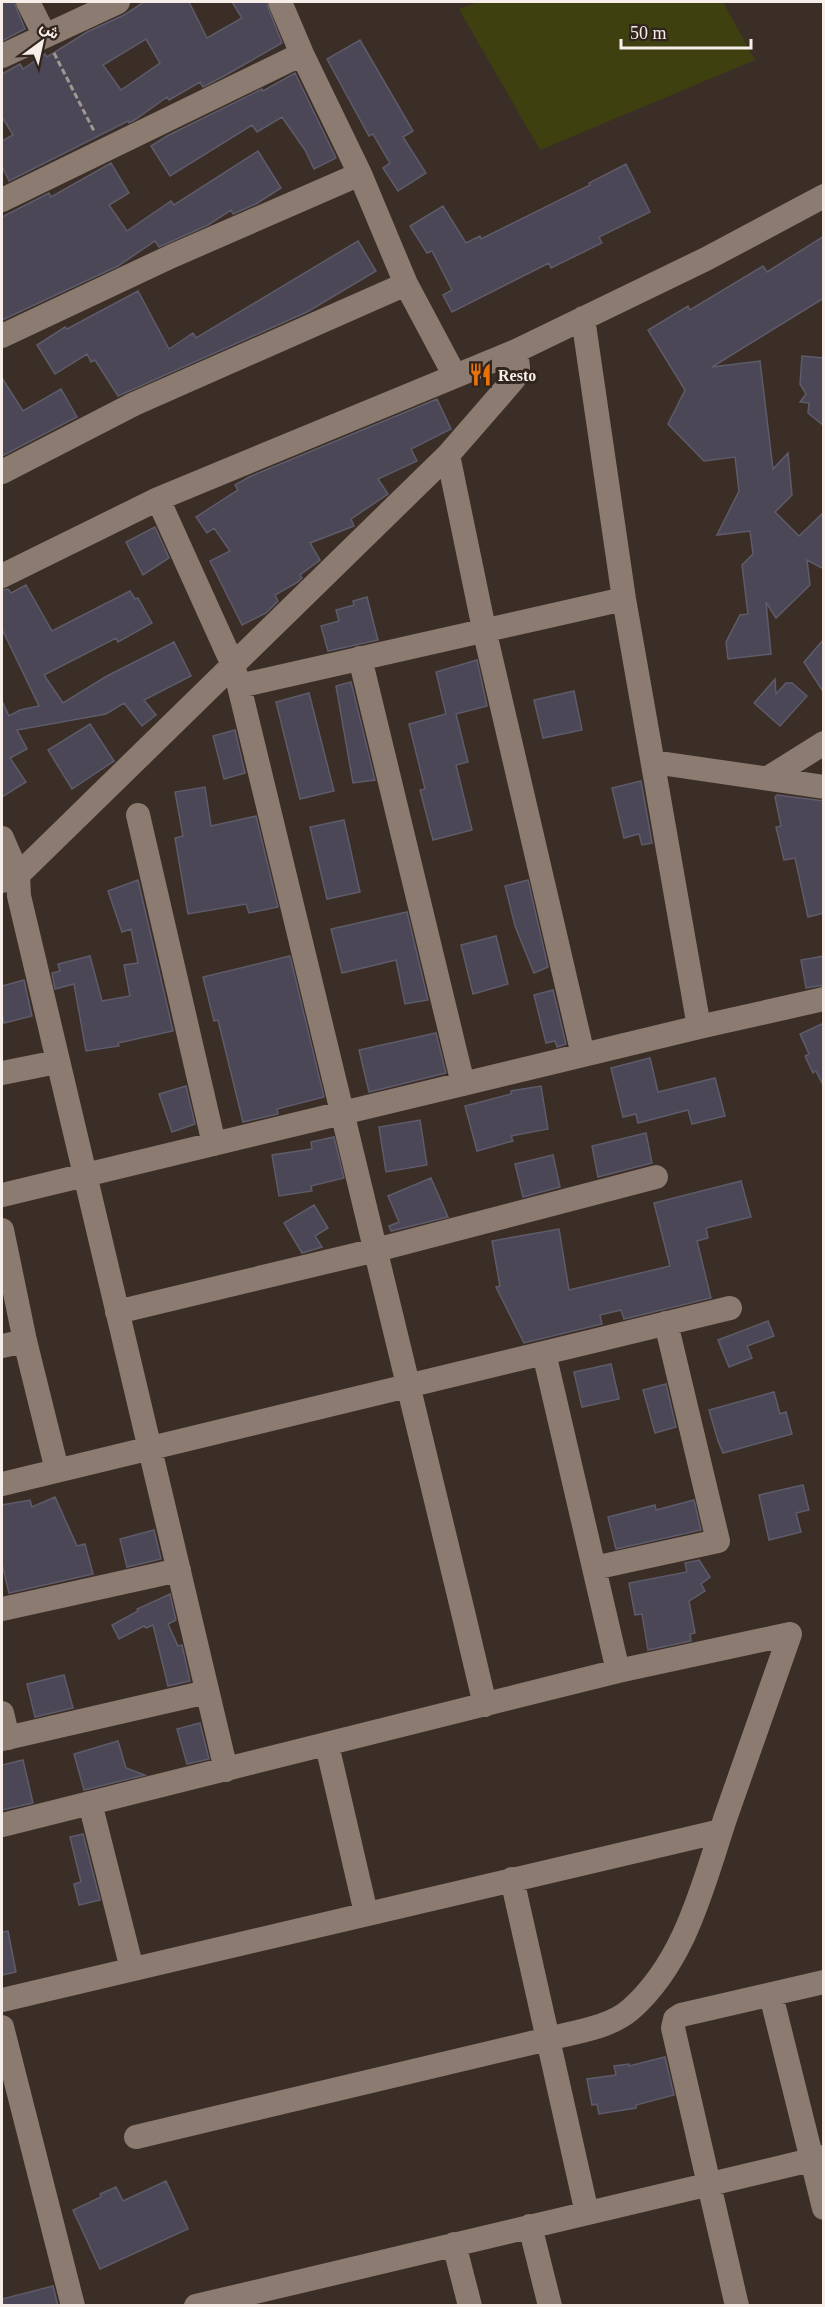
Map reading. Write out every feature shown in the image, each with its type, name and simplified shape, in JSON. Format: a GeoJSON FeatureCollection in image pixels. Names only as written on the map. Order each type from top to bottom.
{"type":"FeatureCollection","features":[{"type":"Feature","properties":{"kind":"street"},"geometry":{"type":"LineString","coordinates":[[28,2],[45,36]]}},
{"type":"Feature","properties":{"kind":"street"},"geometry":{"type":"LineString","coordinates":[[2,56],[118,2]]}},
{"type":"Feature","properties":{"kind":"street"},"geometry":{"type":"LineString","coordinates":[[280,2],[302,54],[360,174],[406,284],[455,376]]}},
{"type":"Feature","properties":{"kind":"street"},"geometry":{"type":"LineString","coordinates":[[2,200],[302,54]]}},
{"type":"Feature","properties":{"kind":"street"},"geometry":{"type":"LineString","coordinates":[[2,336],[172,256],[360,174]]}},
{"type":"Feature","properties":{"kind":"street"},"geometry":{"type":"LineString","coordinates":[[2,576],[159,499],[516,351],[717,254],[824,196]]}},
{"type":"Feature","properties":{"kind":"street"},"geometry":{"type":"LineString","coordinates":[[2,472],[134,404],[406,284]]}},
{"type":"Feature","properties":{"kind":"street"},"geometry":{"type":"LineString","coordinates":[[583,318],[624,599],[699,1027]]}},
{"type":"Feature","properties":{"kind":"street"},"geometry":{"type":"LineString","coordinates":[[10,878],[236,676],[448,455],[514,379],[518,367],[516,351]]}},
{"type":"Feature","properties":{"kind":"street"},"geometry":{"type":"LineString","coordinates":[[448,455],[484,629],[583,1055]]}},
{"type":"Feature","properties":{"kind":"street"},"geometry":{"type":"LineString","coordinates":[[159,499],[236,676],[341,1113],[410,1384],[484,1705]]}},
{"type":"Feature","properties":{"kind":"street"},"geometry":{"type":"LineString","coordinates":[[236,676],[360,658],[624,599]]}},
{"type":"Feature","properties":{"kind":"street"},"geometry":{"type":"LineString","coordinates":[[360,658],[462,1084]]}},
{"type":"Feature","properties":{"kind":"street"},"geometry":{"type":"LineString","coordinates":[[768,778],[824,743]]}},
{"type":"Feature","properties":{"kind":"street"},"geometry":{"type":"LineString","coordinates":[[653,762],[824,787]]}},
{"type":"Feature","properties":{"kind":"street"},"geometry":{"type":"LineString","coordinates":[[138,815],[214,1144]]}},
{"type":"Feature","properties":{"kind":"street"},"geometry":{"type":"LineString","coordinates":[[2,838],[10,878],[19,896],[83,1175],[226,1770]]}},
{"type":"Feature","properties":{"kind":"street"},"geometry":{"type":"LineString","coordinates":[[2,1195],[824,999]]}},
{"type":"Feature","properties":{"kind":"street"},"geometry":{"type":"LineString","coordinates":[[2,1073],[57,1062]]}},
{"type":"Feature","properties":{"kind":"street"},"geometry":{"type":"LineString","coordinates":[[117,1312],[376,1250],[656,1177]]}},
{"type":"Feature","properties":{"kind":"street"},"geometry":{"type":"LineString","coordinates":[[2,1230],[25,1341],[57,1470]]}},
{"type":"Feature","properties":{"kind":"street"},"geometry":{"type":"LineString","coordinates":[[2,1484],[730,1308]]}},
{"type":"Feature","properties":{"kind":"street"},"geometry":{"type":"LineString","coordinates":[[594,1568],[718,1541],[666,1323]]}},
{"type":"Feature","properties":{"kind":"street"},"geometry":{"type":"LineString","coordinates":[[2,1346],[25,1341]]}},
{"type":"Feature","properties":{"kind":"street"},"geometry":{"type":"LineString","coordinates":[[544,1353],[618,1671]]}},
{"type":"Feature","properties":{"kind":"street"},"geometry":{"type":"LineString","coordinates":[[2,1609],[179,1569]]}},
{"type":"Feature","properties":{"kind":"street"},"geometry":{"type":"LineString","coordinates":[[2,1825],[618,1671],[789,1634],[694,1912],[675,1954],[651,1989],[628,2012],[602,2025],[548,2039],[136,2137]]}},
{"type":"Feature","properties":{"kind":"street"},"geometry":{"type":"LineString","coordinates":[[2,1713],[5,1739],[207,1692]]}},
{"type":"Feature","properties":{"kind":"street"},"geometry":{"type":"LineString","coordinates":[[327,1745],[366,1914]]}},
{"type":"Feature","properties":{"kind":"street"},"geometry":{"type":"LineString","coordinates":[[90,1803],[132,1969]]}},
{"type":"Feature","properties":{"kind":"street"},"geometry":{"type":"LineString","coordinates":[[2,2000],[721,1831]]}},
{"type":"Feature","properties":{"kind":"street"},"geometry":{"type":"LineString","coordinates":[[512,1879],[587,2213]]}},
{"type":"Feature","properties":{"kind":"street"},"geometry":{"type":"LineString","coordinates":[[737,2306],[673,2028],[675,2019],[681,2015],[824,1982]]}},
{"type":"Feature","properties":{"kind":"street"},"geometry":{"type":"LineString","coordinates":[[771,1995],[818,2158],[824,2208]]}},
{"type":"Feature","properties":{"kind":"street"},"geometry":{"type":"LineString","coordinates":[[2,2027],[73,2306]]}},
{"type":"Feature","properties":{"kind":"street"},"geometry":{"type":"LineString","coordinates":[[198,2305],[818,2158]]}},
{"type":"Feature","properties":{"kind":"street"},"geometry":{"type":"LineString","coordinates":[[530,2226],[550,2306]]}},
{"type":"Feature","properties":{"kind":"street"},"geometry":{"type":"LineString","coordinates":[[454,2244],[470,2306]]}},
{"type":"Feature","properties":{"kind":"path"},"geometry":{"type":"LineString","coordinates":[[45,36],[104,150]]}},
{"type":"Feature","properties":{"kind":"shaded area"},"geometry":{"type":"Polygon","coordinates":[[[478,2],[723,2],[755,60],[540,150],[459,9],[478,2]]]}},
{"type":"Feature","properties":{"kind":"building"},"geometry":{"type":"Polygon","coordinates":[[[2,2],[14,2],[25,29],[2,41],[2,2]]]}},
{"type":"Feature","properties":{"kind":"building"},"geometry":{"type":"Polygon","coordinates":[[[144,2],[189,2],[207,38],[242,18],[232,2],[266,2],[282,43],[203,87],[200,82],[169,100],[167,97],[129,123],[128,121],[9,181],[2,166],[2,141],[13,135],[2,117],[2,74],[20,64],[23,69],[45,54],[47,57],[87,32],[124,15],[144,2]],[[146,39],[103,65],[121,90],[160,63],[146,39]]]}},
{"type":"Feature","properties":{"kind":"building"},"geometry":{"type":"Polygon","coordinates":[[[360,40],[413,131],[403,137],[426,173],[398,191],[383,168],[390,163],[373,134],[369,136],[327,59],[360,40]]]}},
{"type":"Feature","properties":{"kind":"building"},"geometry":{"type":"Polygon","coordinates":[[[295,73],[336,158],[314,169],[305,150],[282,117],[257,132],[252,125],[170,176],[151,146],[295,73]]]}},
{"type":"Feature","properties":{"kind":"building"},"geometry":{"type":"Polygon","coordinates":[[[258,151],[281,188],[256,204],[233,214],[231,210],[208,225],[159,247],[155,241],[118,266],[2,320],[2,217],[49,193],[51,197],[111,163],[129,193],[109,205],[127,231],[171,201],[174,205],[258,151]]]}},
{"type":"Feature","properties":{"kind":"building"},"geometry":{"type":"Polygon","coordinates":[[[626,164],[650,212],[599,237],[602,243],[551,268],[549,263],[452,312],[443,295],[452,290],[432,251],[427,253],[410,226],[443,206],[466,243],[480,236],[481,239],[590,185],[589,183],[626,164]]]}},
{"type":"Feature","properties":{"kind":"building"},"geometry":{"type":"Polygon","coordinates":[[[824,236],[824,298],[712,367],[760,361],[773,469],[788,453],[792,495],[775,512],[799,536],[824,512],[824,569],[807,560],[810,585],[776,618],[766,602],[771,654],[728,659],[726,642],[740,615],[748,614],[742,565],[753,554],[750,531],[717,535],[739,491],[735,457],[704,461],[668,424],[685,390],[648,330],[688,306],[690,310],[763,266],[767,272],[824,236]]]}},
{"type":"Feature","properties":{"kind":"building"},"geometry":{"type":"Polygon","coordinates":[[[358,241],[376,271],[307,312],[118,396],[95,360],[91,362],[87,354],[55,374],[37,345],[65,327],[67,329],[138,291],[169,349],[193,333],[196,338],[358,241]]]}},
{"type":"Feature","properties":{"kind":"building"},"geometry":{"type":"Polygon","coordinates":[[[802,356],[824,358],[824,426],[808,413],[809,403],[800,402],[806,394],[800,384],[802,356]]]}},
{"type":"Feature","properties":{"kind":"building"},"geometry":{"type":"Polygon","coordinates":[[[2,378],[23,411],[61,389],[77,417],[2,456],[2,378]]]}},
{"type":"Feature","properties":{"kind":"building"},"geometry":{"type":"Polygon","coordinates":[[[437,399],[451,429],[411,449],[417,461],[378,479],[388,494],[351,519],[354,526],[310,543],[320,560],[300,575],[302,578],[298,582],[275,595],[278,601],[266,613],[242,625],[210,561],[230,551],[214,528],[207,533],[196,517],[238,490],[235,485],[249,477],[437,399]]]}},
{"type":"Feature","properties":{"kind":"building"},"geometry":{"type":"Polygon","coordinates":[[[155,527],[169,558],[143,575],[126,542],[155,527]]]}},
{"type":"Feature","properties":{"kind":"building"},"geometry":{"type":"Polygon","coordinates":[[[26,585],[52,631],[130,591],[135,599],[138,598],[152,623],[118,642],[116,638],[44,675],[63,703],[107,676],[174,642],[191,676],[144,700],[156,715],[142,726],[124,703],[106,714],[17,730],[27,749],[10,758],[26,782],[2,797],[2,701],[9,716],[20,710],[39,706],[2,629],[2,590],[8,589],[11,593],[26,585]]]}},
{"type":"Feature","properties":{"kind":"building"},"geometry":{"type":"Polygon","coordinates":[[[367,597],[378,640],[328,651],[321,626],[339,621],[336,610],[354,605],[353,601],[367,597]]]}},
{"type":"Feature","properties":{"kind":"building"},"geometry":{"type":"Polygon","coordinates":[[[824,639],[824,693],[804,662],[824,639]]]}},
{"type":"Feature","properties":{"kind":"building"},"geometry":{"type":"Polygon","coordinates":[[[477,660],[487,706],[456,714],[468,762],[456,765],[472,830],[433,840],[420,790],[425,789],[409,724],[446,714],[436,672],[477,660]]]}},
{"type":"Feature","properties":{"kind":"building"},"geometry":{"type":"Polygon","coordinates":[[[775,679],[776,694],[786,683],[792,683],[807,696],[780,726],[754,703],[775,679]]]}},
{"type":"Feature","properties":{"kind":"building"},"geometry":{"type":"Polygon","coordinates":[[[351,682],[375,780],[353,783],[336,686],[351,682]]]}},
{"type":"Feature","properties":{"kind":"building"},"geometry":{"type":"Polygon","coordinates":[[[574,691],[582,730],[543,738],[534,700],[574,691]]]}},
{"type":"Feature","properties":{"kind":"building"},"geometry":{"type":"Polygon","coordinates":[[[309,693],[334,791],[300,799],[276,702],[309,693]]]}},
{"type":"Feature","properties":{"kind":"building"},"geometry":{"type":"Polygon","coordinates":[[[90,724],[114,761],[72,789],[48,750],[90,724]]]}},
{"type":"Feature","properties":{"kind":"building"},"geometry":{"type":"Polygon","coordinates":[[[235,730],[245,773],[224,779],[213,736],[235,730]]]}},
{"type":"Feature","properties":{"kind":"building"},"geometry":{"type":"Polygon","coordinates":[[[641,781],[652,843],[642,845],[639,834],[624,838],[612,788],[641,781]]]}},
{"type":"Feature","properties":{"kind":"building"},"geometry":{"type":"Polygon","coordinates":[[[205,787],[211,826],[256,816],[278,907],[249,913],[246,904],[188,914],[175,838],[183,836],[175,792],[205,787]]]}},
{"type":"Feature","properties":{"kind":"building"},"geometry":{"type":"Polygon","coordinates":[[[777,795],[824,801],[824,913],[808,917],[795,858],[784,860],[776,827],[781,826],[775,797],[777,795]]]}},
{"type":"Feature","properties":{"kind":"building"},"geometry":{"type":"Polygon","coordinates":[[[344,820],[360,892],[327,899],[310,827],[344,820]]]}},
{"type":"Feature","properties":{"kind":"building"},"geometry":{"type":"Polygon","coordinates":[[[138,880],[173,1031],[118,1043],[119,1046],[86,1051],[74,984],[55,989],[52,973],[60,971],[58,964],[90,956],[102,1001],[130,996],[124,965],[138,963],[131,929],[122,932],[108,891],[138,880]]]}},
{"type":"Feature","properties":{"kind":"building"},"geometry":{"type":"Polygon","coordinates":[[[528,880],[548,967],[534,973],[515,926],[505,886],[528,880]]]}},
{"type":"Feature","properties":{"kind":"building"},"geometry":{"type":"Polygon","coordinates":[[[407,912],[428,1000],[405,1004],[396,960],[342,973],[331,929],[407,912]]]}},
{"type":"Feature","properties":{"kind":"building"},"geometry":{"type":"Polygon","coordinates":[[[496,936],[508,984],[473,994],[461,945],[496,936]]]}},
{"type":"Feature","properties":{"kind":"building"},"geometry":{"type":"Polygon","coordinates":[[[290,956],[324,1097],[277,1109],[278,1114],[243,1122],[218,1020],[214,1021],[203,977],[290,956]]]}},
{"type":"Feature","properties":{"kind":"building"},"geometry":{"type":"Polygon","coordinates":[[[824,956],[824,985],[806,988],[801,960],[824,956]]]}},
{"type":"Feature","properties":{"kind":"building"},"geometry":{"type":"Polygon","coordinates":[[[24,980],[32,1016],[4,1023],[2,986],[24,980]]]}},
{"type":"Feature","properties":{"kind":"building"},"geometry":{"type":"Polygon","coordinates":[[[553,990],[566,1044],[557,1047],[555,1041],[546,1043],[534,995],[553,990]]]}},
{"type":"Feature","properties":{"kind":"building"},"geometry":{"type":"Polygon","coordinates":[[[824,1023],[824,1087],[816,1071],[813,1073],[805,1056],[809,1054],[800,1034],[824,1023]]]}},
{"type":"Feature","properties":{"kind":"building"},"geometry":{"type":"Polygon","coordinates":[[[436,1033],[446,1073],[369,1092],[359,1050],[436,1033]]]}},
{"type":"Feature","properties":{"kind":"building"},"geometry":{"type":"Polygon","coordinates":[[[650,1058],[658,1092],[715,1078],[725,1116],[692,1124],[688,1110],[638,1123],[636,1114],[623,1117],[611,1068],[650,1058]]]}},
{"type":"Feature","properties":{"kind":"building"},"geometry":{"type":"Polygon","coordinates":[[[186,1086],[195,1124],[172,1132],[159,1094],[186,1086]]]}},
{"type":"Feature","properties":{"kind":"building"},"geometry":{"type":"Polygon","coordinates":[[[541,1086],[548,1129],[511,1136],[513,1141],[477,1151],[465,1106],[511,1094],[511,1091],[541,1086]]]}},
{"type":"Feature","properties":{"kind":"building"},"geometry":{"type":"Polygon","coordinates":[[[420,1120],[427,1165],[386,1172],[379,1127],[420,1120]]]}},
{"type":"Feature","properties":{"kind":"building"},"geometry":{"type":"Polygon","coordinates":[[[646,1133],[652,1163],[598,1177],[592,1146],[646,1133]]]}},
{"type":"Feature","properties":{"kind":"building"},"geometry":{"type":"Polygon","coordinates":[[[334,1137],[344,1178],[311,1186],[312,1191],[279,1196],[272,1155],[312,1149],[311,1142],[334,1137]]]}},
{"type":"Feature","properties":{"kind":"building"},"geometry":{"type":"Polygon","coordinates":[[[553,1155],[560,1187],[523,1197],[515,1164],[553,1155]]]}},
{"type":"Feature","properties":{"kind":"building"},"geometry":{"type":"Polygon","coordinates":[[[431,1178],[448,1217],[391,1231],[389,1226],[399,1222],[388,1196],[431,1178]]]}},
{"type":"Feature","properties":{"kind":"building"},"geometry":{"type":"Polygon","coordinates":[[[741,1181],[751,1217],[706,1228],[708,1238],[697,1241],[711,1298],[624,1319],[621,1310],[600,1315],[602,1324],[524,1343],[496,1287],[500,1286],[492,1241],[559,1229],[569,1290],[670,1266],[654,1203],[741,1181]]]}},
{"type":"Feature","properties":{"kind":"building"},"geometry":{"type":"Polygon","coordinates":[[[314,1205],[328,1228],[315,1236],[322,1247],[302,1253],[284,1223],[314,1205]]]}},
{"type":"Feature","properties":{"kind":"building"},"geometry":{"type":"Polygon","coordinates":[[[768,1321],[774,1336],[747,1346],[752,1358],[729,1367],[718,1340],[768,1321]]]}},
{"type":"Feature","properties":{"kind":"building"},"geometry":{"type":"Polygon","coordinates":[[[611,1364],[619,1399],[582,1407],[574,1372],[611,1364]]]}},
{"type":"Feature","properties":{"kind":"building"},"geometry":{"type":"Polygon","coordinates":[[[666,1384],[676,1427],[655,1433],[643,1390],[666,1384]]]}},
{"type":"Feature","properties":{"kind":"building"},"geometry":{"type":"Polygon","coordinates":[[[774,1392],[780,1414],[786,1412],[792,1434],[723,1453],[709,1410],[774,1392]]]}},
{"type":"Feature","properties":{"kind":"building"},"geometry":{"type":"Polygon","coordinates":[[[803,1485],[809,1510],[796,1513],[801,1532],[769,1540],[759,1495],[803,1485]]]}},
{"type":"Feature","properties":{"kind":"building"},"geometry":{"type":"Polygon","coordinates":[[[55,1497],[77,1546],[85,1544],[93,1574],[9,1593],[2,1564],[2,1505],[30,1500],[32,1507],[55,1497]]]}},
{"type":"Feature","properties":{"kind":"building"},"geometry":{"type":"Polygon","coordinates":[[[694,1500],[701,1530],[616,1549],[608,1517],[655,1505],[656,1510],[694,1500]]]}},
{"type":"Feature","properties":{"kind":"building"},"geometry":{"type":"Polygon","coordinates":[[[154,1530],[161,1559],[127,1567],[120,1539],[154,1530]]]}},
{"type":"Feature","properties":{"kind":"building"},"geometry":{"type":"Polygon","coordinates":[[[699,1560],[710,1577],[701,1584],[705,1591],[689,1601],[695,1633],[690,1634],[691,1641],[648,1650],[642,1614],[635,1615],[629,1583],[687,1572],[685,1563],[699,1560]]]}},
{"type":"Feature","properties":{"kind":"building"},"geometry":{"type":"Polygon","coordinates":[[[170,1594],[176,1620],[168,1624],[178,1646],[182,1645],[190,1681],[168,1686],[153,1625],[146,1628],[144,1626],[119,1639],[112,1625],[138,1611],[137,1609],[170,1594]]]}},
{"type":"Feature","properties":{"kind":"building"},"geometry":{"type":"Polygon","coordinates":[[[64,1675],[73,1708],[35,1717],[27,1684],[64,1675]]]}},
{"type":"Feature","properties":{"kind":"building"},"geometry":{"type":"Polygon","coordinates":[[[200,1723],[209,1759],[187,1764],[177,1729],[200,1723]]]}},
{"type":"Feature","properties":{"kind":"building"},"geometry":{"type":"Polygon","coordinates":[[[118,1741],[126,1768],[145,1775],[84,1790],[74,1754],[118,1741]]]}},
{"type":"Feature","properties":{"kind":"building"},"geometry":{"type":"Polygon","coordinates":[[[23,1760],[33,1803],[2,1810],[2,1765],[23,1760]]]}},
{"type":"Feature","properties":{"kind":"building"},"geometry":{"type":"Polygon","coordinates":[[[83,1834],[100,1900],[79,1905],[74,1884],[81,1882],[70,1837],[83,1834]]]}},
{"type":"Feature","properties":{"kind":"building"},"geometry":{"type":"Polygon","coordinates":[[[8,1931],[16,1972],[2,1975],[2,1932],[8,1931]]]}},
{"type":"Feature","properties":{"kind":"building"},"geometry":{"type":"Polygon","coordinates":[[[665,2057],[674,2095],[636,2105],[636,2108],[599,2114],[597,2104],[592,2105],[587,2079],[616,2075],[614,2066],[629,2064],[629,2066],[665,2057]]]}},
{"type":"Feature","properties":{"kind":"building"},"geometry":{"type":"Polygon","coordinates":[[[166,2181],[188,2229],[100,2269],[73,2210],[116,2187],[123,2201],[166,2181]]]}},
{"type":"Feature","properties":{"kind":"building"},"geometry":{"type":"Polygon","coordinates":[[[53,2286],[58,2306],[2,2306],[2,2299],[53,2286]]]}},
{"type":"Feature","properties":{"kind":"place","name":"Resto"},"geometry":{"type":"Point","coordinates":[480,375]}}]}
